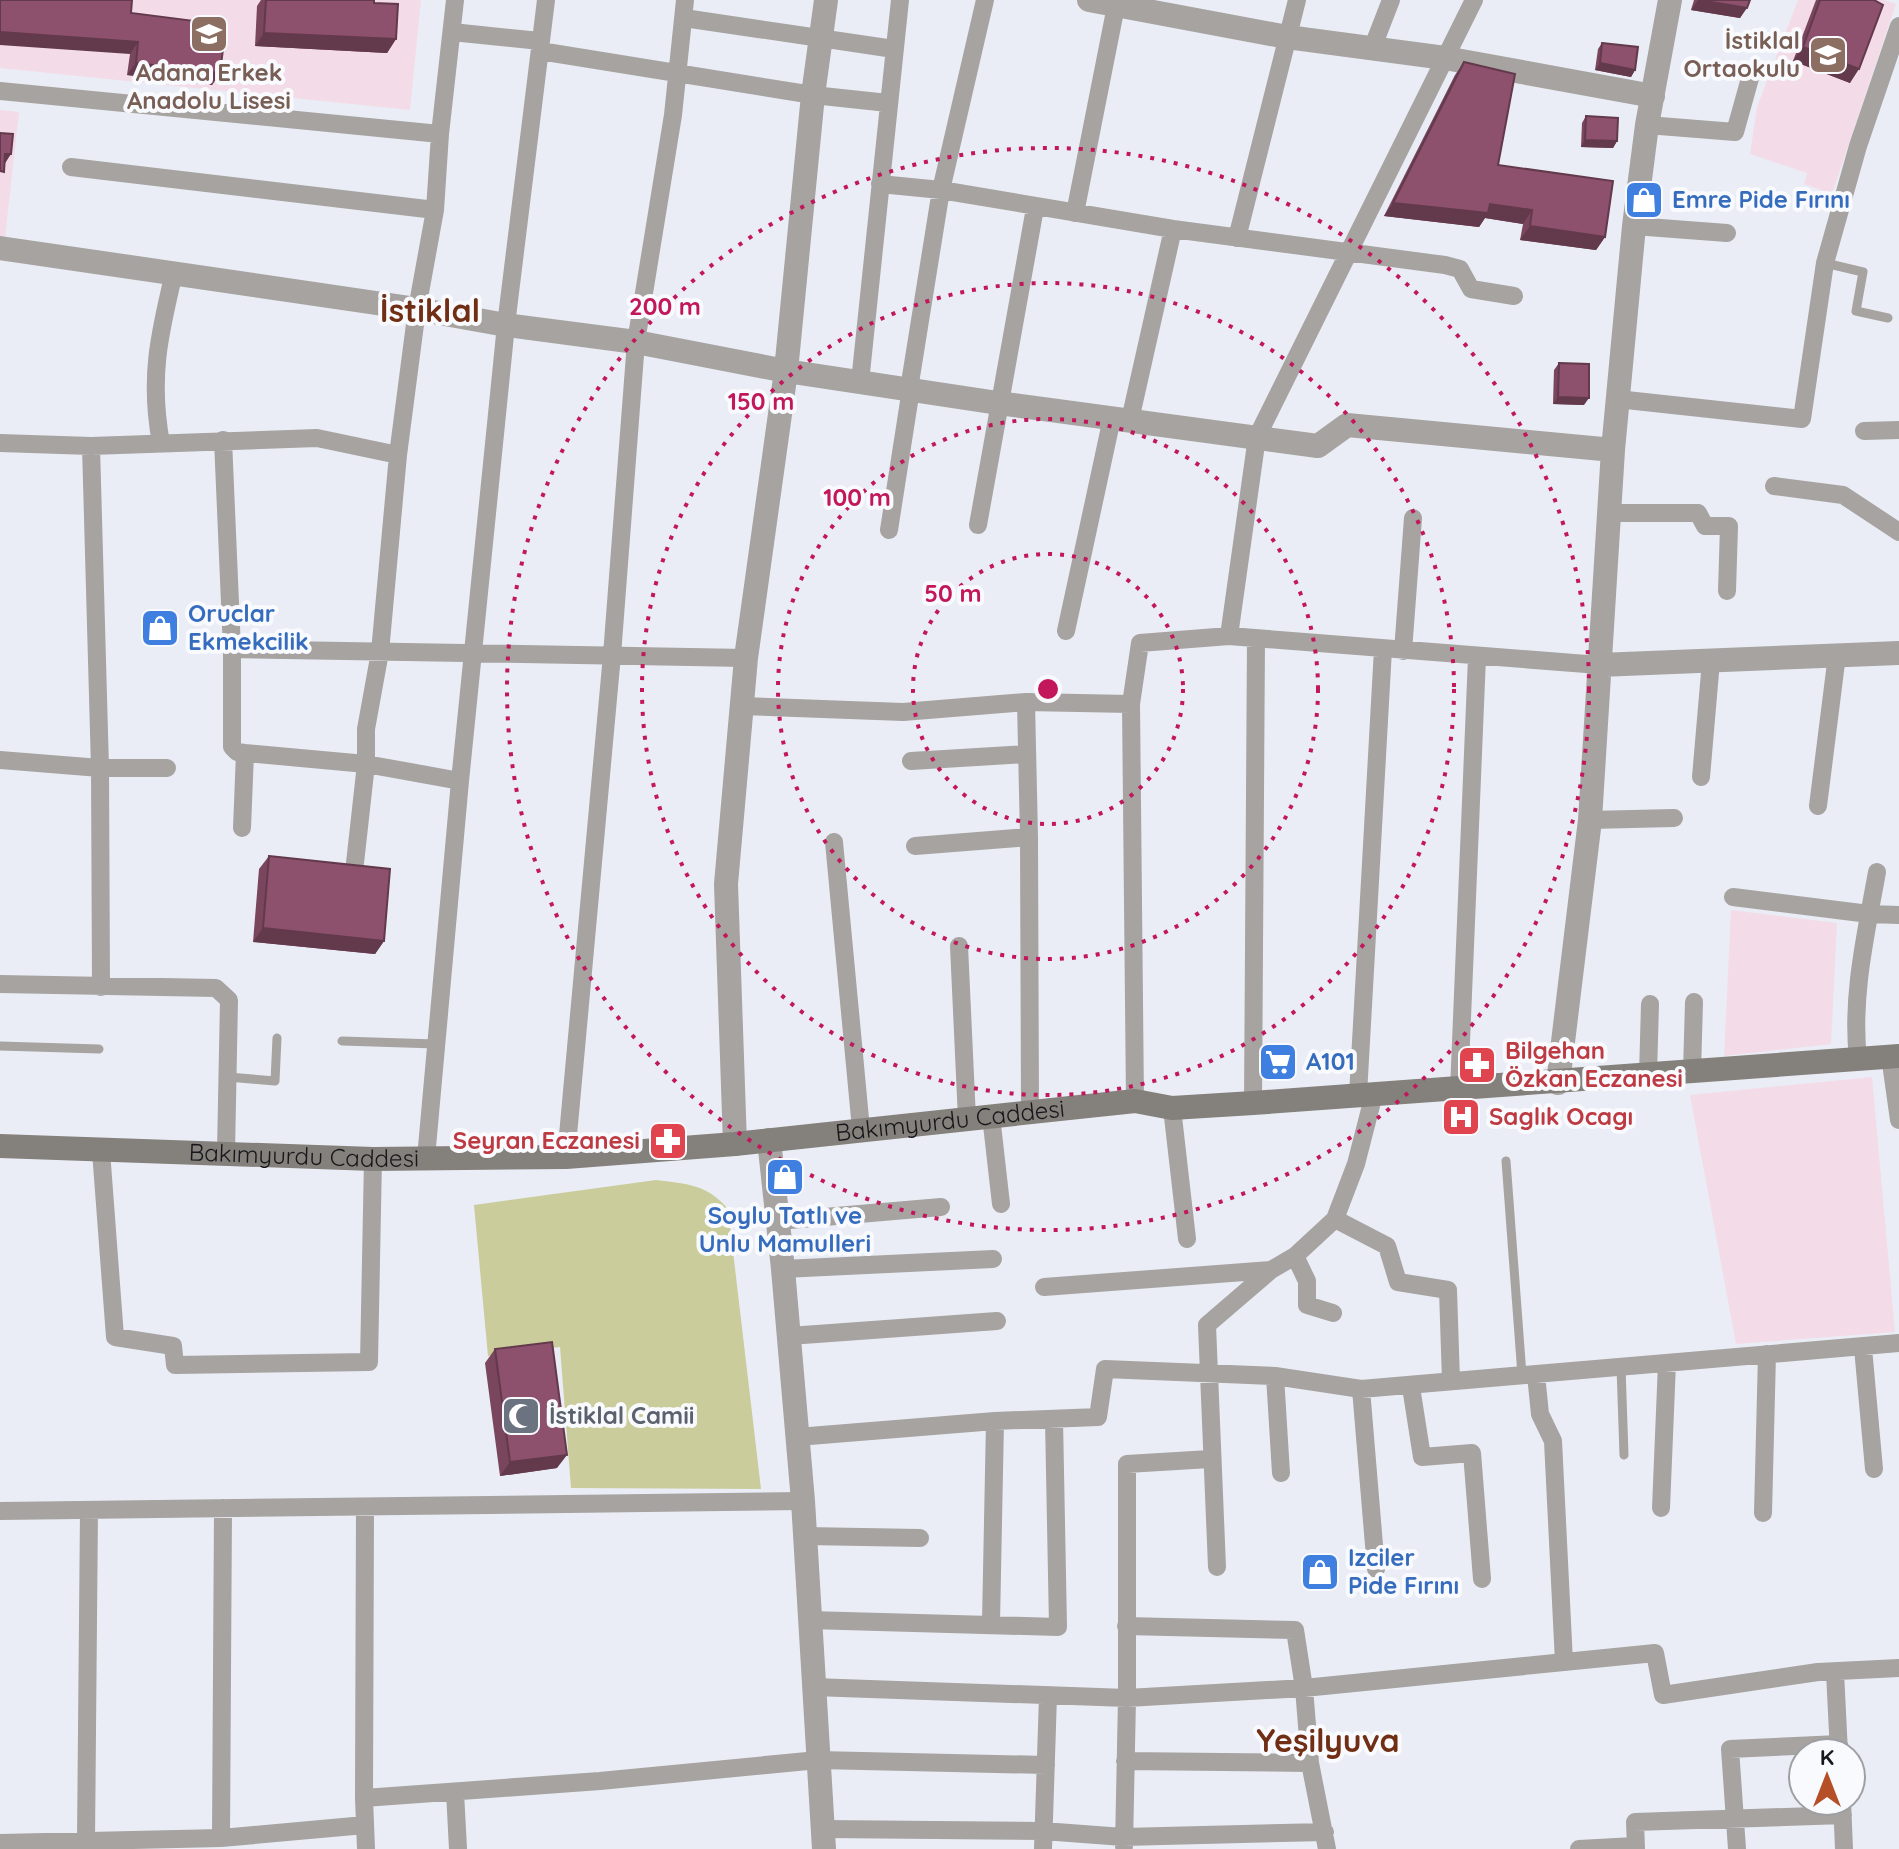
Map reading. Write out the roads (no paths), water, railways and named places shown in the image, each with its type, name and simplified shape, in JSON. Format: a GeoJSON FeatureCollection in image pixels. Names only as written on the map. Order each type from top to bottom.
{"type":"FeatureCollection","features":[{"type":"Feature","properties":{"kind":"main road","name":"Bakımyurdu Caddesi"},"geometry":{"type":"LineString","coordinates":[[0,1146],[373,1159],[566,1157],[735,1144],[1135,1101],[1172,1108],[1558,1083],[1895,1056]]}},
{"type":"Feature","properties":{"kind":"street"},"geometry":{"type":"LineString","coordinates":[[355,863],[366,764],[366,729],[380,652],[398,455],[417,309],[435,210],[455,0]]}},
{"type":"Feature","properties":{"kind":"street"},"geometry":{"type":"LineString","coordinates":[[426,1158],[506,325],[546,0]]}},
{"type":"Feature","properties":{"kind":"street"},"geometry":{"type":"LineString","coordinates":[[735,1144],[726,884],[746,658],[786,371],[813,95],[826,0]]}},
{"type":"Feature","properties":{"kind":"street"},"geometry":{"type":"LineString","coordinates":[[860,382],[900,0]]}},
{"type":"Feature","properties":{"kind":"street"},"geometry":{"type":"LineString","coordinates":[[889,530],[941,190],[985,0]]}},
{"type":"Feature","properties":{"kind":"street"},"geometry":{"type":"LineString","coordinates":[[1089,0],[1287,37],[1445,58],[1653,96]]}},
{"type":"Feature","properties":{"kind":"street"},"geometry":{"type":"LineString","coordinates":[[1237,238],[1297,0]]}},
{"type":"Feature","properties":{"kind":"street"},"geometry":{"type":"LineString","coordinates":[[1372,49],[1391,0]]}},
{"type":"Feature","properties":{"kind":"street"},"geometry":{"type":"LineString","coordinates":[[1229,636],[1257,437],[1474,0]]}},
{"type":"Feature","properties":{"kind":"street"},"geometry":{"type":"LineString","coordinates":[[1558,1083],[1590,820],[1613,450],[1634,226],[1647,125],[1670,0]]}},
{"type":"Feature","properties":{"kind":"street"},"geometry":{"type":"LineString","coordinates":[[1075,213],[1116,6]]}},
{"type":"Feature","properties":{"kind":"street"},"geometry":{"type":"LineString","coordinates":[[566,1157],[612,655],[636,342],[673,115],[685,9],[894,49]]}},
{"type":"Feature","properties":{"kind":"street"},"geometry":{"type":"LineString","coordinates":[[1617,399],[1802,419],[1825,263],[1858,146],[1899,26]]}},
{"type":"Feature","properties":{"kind":"street"},"geometry":{"type":"LineString","coordinates":[[452,32],[540,46],[676,74],[888,103]]}},
{"type":"Feature","properties":{"kind":"street"},"geometry":{"type":"LineString","coordinates":[[1647,125],[1735,132],[1752,71]]}},
{"type":"Feature","properties":{"kind":"street"},"geometry":{"type":"LineString","coordinates":[[0,91],[440,134]]}},
{"type":"Feature","properties":{"kind":"street"},"geometry":{"type":"LineString","coordinates":[[71,167],[435,210]]}},
{"type":"Feature","properties":{"kind":"street"},"geometry":{"type":"LineString","coordinates":[[880,184],[941,190],[1173,229],[1445,265],[1460,269],[1471,289],[1514,296]]}},
{"type":"Feature","properties":{"kind":"street"},"geometry":{"type":"LineString","coordinates":[[978,525],[1035,208]]}},
{"type":"Feature","properties":{"kind":"street"},"geometry":{"type":"LineString","coordinates":[[1634,226],[1727,233]]}},
{"type":"Feature","properties":{"kind":"street"},"geometry":{"type":"LineString","coordinates":[[1066,631],[1173,229]]}},
{"type":"Feature","properties":{"kind":"street"},"geometry":{"type":"LineString","coordinates":[[0,248],[636,342],[786,371],[998,403],[1318,446],[1347,425],[1613,450]]}},
{"type":"Feature","properties":{"kind":"street"},"geometry":{"type":"LineString","coordinates":[[161,443],[155,408],[155,365],[174,273]]}},
{"type":"Feature","properties":{"kind":"street"},"geometry":{"type":"LineString","coordinates":[[1864,431],[1899,430]]}},
{"type":"Feature","properties":{"kind":"street"},"geometry":{"type":"LineString","coordinates":[[0,443],[91,446],[317,438],[398,455]]}},
{"type":"Feature","properties":{"kind":"street"},"geometry":{"type":"LineString","coordinates":[[223,440],[232,649],[232,747],[237,752],[366,764],[460,781]]}},
{"type":"Feature","properties":{"kind":"street"},"geometry":{"type":"LineString","coordinates":[[91,446],[100,768],[101,987]]}},
{"type":"Feature","properties":{"kind":"street"},"geometry":{"type":"LineString","coordinates":[[1774,486],[1843,495],[1899,532]]}},
{"type":"Feature","properties":{"kind":"street"},"geometry":{"type":"LineString","coordinates":[[1610,513],[1698,513],[1705,526],[1729,526],[1727,591]]}},
{"type":"Feature","properties":{"kind":"street"},"geometry":{"type":"LineString","coordinates":[[1403,651],[1413,518]]}},
{"type":"Feature","properties":{"kind":"street"},"geometry":{"type":"LineString","coordinates":[[1135,1101],[1131,704],[1140,643],[1229,636],[1599,665],[1899,653]]}},
{"type":"Feature","properties":{"kind":"street"},"geometry":{"type":"LineString","coordinates":[[1253,1103],[1256,639]]}},
{"type":"Feature","properties":{"kind":"street"},"geometry":{"type":"LineString","coordinates":[[232,649],[746,658]]}},
{"type":"Feature","properties":{"kind":"street"},"geometry":{"type":"LineString","coordinates":[[1217,1567],[1210,1459],[1207,1325],[1271,1270],[1295,1256],[1335,1219],[1356,1164],[1366,1094],[1383,649]]}},
{"type":"Feature","properties":{"kind":"street"},"geometry":{"type":"LineString","coordinates":[[1818,806],[1837,655]]}},
{"type":"Feature","properties":{"kind":"street"},"geometry":{"type":"LineString","coordinates":[[1459,1090],[1477,657]]}},
{"type":"Feature","properties":{"kind":"street"},"geometry":{"type":"LineString","coordinates":[[1701,777],[1711,661]]}},
{"type":"Feature","properties":{"kind":"street"},"geometry":{"type":"LineString","coordinates":[[741,706],[903,712],[1026,702],[1131,704]]}},
{"type":"Feature","properties":{"kind":"street"},"geometry":{"type":"LineString","coordinates":[[1026,702],[1030,1112]]}},
{"type":"Feature","properties":{"kind":"street"},"geometry":{"type":"LineString","coordinates":[[242,828],[245,753]]}},
{"type":"Feature","properties":{"kind":"street"},"geometry":{"type":"LineString","coordinates":[[911,761],[1027,754]]}},
{"type":"Feature","properties":{"kind":"street"},"geometry":{"type":"LineString","coordinates":[[0,760],[100,768],[167,768]]}},
{"type":"Feature","properties":{"kind":"street"},"geometry":{"type":"LineString","coordinates":[[1590,820],[1674,818]]}},
{"type":"Feature","properties":{"kind":"street"},"geometry":{"type":"LineString","coordinates":[[915,846],[1029,837]]}},
{"type":"Feature","properties":{"kind":"street"},"geometry":{"type":"LineString","coordinates":[[834,842],[861,1129]]}},
{"type":"Feature","properties":{"kind":"street"},"geometry":{"type":"LineString","coordinates":[[1858,1059],[1854,1024],[1877,872]]}},
{"type":"Feature","properties":{"kind":"street"},"geometry":{"type":"LineString","coordinates":[[1733,897],[1899,915]]}},
{"type":"Feature","properties":{"kind":"street"},"geometry":{"type":"LineString","coordinates":[[959,946],[967,1119]]}},
{"type":"Feature","properties":{"kind":"street"},"geometry":{"type":"LineString","coordinates":[[0,984],[216,988],[229,1000],[226,1152]]}},
{"type":"Feature","properties":{"kind":"street"},"geometry":{"type":"LineString","coordinates":[[1692,1072],[1694,1002]]}},
{"type":"Feature","properties":{"kind":"street"},"geometry":{"type":"LineString","coordinates":[[1648,1075],[1650,1004]]}},
{"type":"Feature","properties":{"kind":"street"},"geometry":{"type":"LineString","coordinates":[[1895,1056],[1899,1120]]}},
{"type":"Feature","properties":{"kind":"street"},"geometry":{"type":"LineString","coordinates":[[1172,1108],[1187,1239]]}},
{"type":"Feature","properties":{"kind":"street"},"geometry":{"type":"LineString","coordinates":[[991,1116],[1001,1204]]}},
{"type":"Feature","properties":{"kind":"street"},"geometry":{"type":"LineString","coordinates":[[769,1140],[803,1501],[824,1839],[1124,1843],[1326,1841],[1310,1763],[1304,1688],[1295,1630],[1126,1626]]}},
{"type":"Feature","properties":{"kind":"street"},"geometry":{"type":"LineString","coordinates":[[101,1151],[115,1337],[173,1346],[175,1365],[369,1362],[373,1159]]}},
{"type":"Feature","properties":{"kind":"street"},"geometry":{"type":"LineString","coordinates":[[778,1221],[941,1207]]}},
{"type":"Feature","properties":{"kind":"street"},"geometry":{"type":"LineString","coordinates":[[1335,1219],[1387,1246],[1398,1282],[1448,1290],[1451,1381]]}},
{"type":"Feature","properties":{"kind":"street"},"geometry":{"type":"LineString","coordinates":[[1295,1256],[1307,1281],[1307,1305],[1333,1313]]}},
{"type":"Feature","properties":{"kind":"street"},"geometry":{"type":"LineString","coordinates":[[783,1269],[993,1259]]}},
{"type":"Feature","properties":{"kind":"street"},"geometry":{"type":"LineString","coordinates":[[1044,1287],[1271,1270]]}},
{"type":"Feature","properties":{"kind":"street"},"geometry":{"type":"LineString","coordinates":[[789,1336],[997,1321]]}},
{"type":"Feature","properties":{"kind":"street"},"geometry":{"type":"LineString","coordinates":[[797,1437],[995,1421],[1098,1417],[1105,1369],[1275,1376],[1361,1389],[1899,1343]]}},
{"type":"Feature","properties":{"kind":"street"},"geometry":{"type":"LineString","coordinates":[[1863,1348],[1874,1469]]}},
{"type":"Feature","properties":{"kind":"street"},"geometry":{"type":"LineString","coordinates":[[1763,1513],[1767,1354]]}},
{"type":"Feature","properties":{"kind":"street"},"geometry":{"type":"LineString","coordinates":[[1661,1508],[1667,1363]]}},
{"type":"Feature","properties":{"kind":"street"},"geometry":{"type":"LineString","coordinates":[[1529,1375],[1540,1414],[1553,1441],[1564,1662]]}},
{"type":"Feature","properties":{"kind":"street"},"geometry":{"type":"LineString","coordinates":[[1275,1376],[1281,1473]]}},
{"type":"Feature","properties":{"kind":"street"},"geometry":{"type":"LineString","coordinates":[[1411,1387],[1422,1457],[1472,1453],[1482,1579]]}},
{"type":"Feature","properties":{"kind":"street"},"geometry":{"type":"LineString","coordinates":[[1361,1389],[1376,1569]]}},
{"type":"Feature","properties":{"kind":"street"},"geometry":{"type":"LineString","coordinates":[[809,1620],[1058,1627],[1054,1419]]}},
{"type":"Feature","properties":{"kind":"street"},"geometry":{"type":"LineString","coordinates":[[991,1623],[995,1421]]}},
{"type":"Feature","properties":{"kind":"street"},"geometry":{"type":"LineString","coordinates":[[1124,1843],[1127,1464],[1210,1459]]}},
{"type":"Feature","properties":{"kind":"street"},"geometry":{"type":"LineString","coordinates":[[0,1511],[803,1501]]}},
{"type":"Feature","properties":{"kind":"street"},"geometry":{"type":"LineString","coordinates":[[365,1507],[366,1849]]}},
{"type":"Feature","properties":{"kind":"street"},"geometry":{"type":"LineString","coordinates":[[221,1838],[223,1508]]}},
{"type":"Feature","properties":{"kind":"street"},"geometry":{"type":"LineString","coordinates":[[86,1841],[89,1510]]}},
{"type":"Feature","properties":{"kind":"street"},"geometry":{"type":"LineString","coordinates":[[805,1536],[920,1538]]}},
{"type":"Feature","properties":{"kind":"street"},"geometry":{"type":"LineString","coordinates":[[813,1687],[1127,1698],[1304,1688],[1655,1653],[1663,1695],[1835,1672],[1899,1668]]}},
{"type":"Feature","properties":{"kind":"street"},"geometry":{"type":"LineString","coordinates":[[1835,1672],[1838,1737]]}},
{"type":"Feature","properties":{"kind":"street"},"geometry":{"type":"LineString","coordinates":[[1043,1840],[1048,1696]]}},
{"type":"Feature","properties":{"kind":"street"},"geometry":{"type":"LineString","coordinates":[[1737,1849],[1730,1749],[1787,1749]]}},
{"type":"Feature","properties":{"kind":"street"},"geometry":{"type":"LineString","coordinates":[[364,1798],[818,1760],[1046,1765]]}},
{"type":"Feature","properties":{"kind":"street"},"geometry":{"type":"LineString","coordinates":[[1125,1761],[1310,1763]]}},
{"type":"Feature","properties":{"kind":"street"},"geometry":{"type":"LineString","coordinates":[[455,1792],[458,1849]]}},
{"type":"Feature","properties":{"kind":"street"},"geometry":{"type":"LineString","coordinates":[[1579,1849],[1636,1848],[1635,1822],[1734,1819],[1787,1814]]}},
{"type":"Feature","properties":{"kind":"street"},"geometry":{"type":"LineString","coordinates":[[1842,1817],[1844,1849]]}},
{"type":"Feature","properties":{"kind":"street"},"geometry":{"type":"LineString","coordinates":[[0,1843],[221,1838],[365,1825]]}},
{"type":"Feature","properties":{"kind":"lane"},"geometry":{"type":"LineString","coordinates":[[1825,263],[1863,272],[1856,311],[1888,318]]}},
{"type":"Feature","properties":{"kind":"lane"},"geometry":{"type":"LineString","coordinates":[[228,1077],[275,1081],[277,1038]]}},
{"type":"Feature","properties":{"kind":"lane"},"geometry":{"type":"LineString","coordinates":[[342,1041],[436,1044]]}},
{"type":"Feature","properties":{"kind":"lane"},"geometry":{"type":"LineString","coordinates":[[0,1046],[99,1049]]}},
{"type":"Feature","properties":{"kind":"lane"},"geometry":{"type":"LineString","coordinates":[[1506,1161],[1529,1375]]}},
{"type":"Feature","properties":{"kind":"lane"},"geometry":{"type":"LineString","coordinates":[[1621,1367],[1624,1455]]}},
{"type":"Feature","properties":{"kind":"place","name":"Adana Erkek Anadolu Lisesi"},"geometry":{"type":"Point","coordinates":[209,34]}},
{"type":"Feature","properties":{"kind":"place","name":"İstiklal Ortaokulu"},"geometry":{"type":"Point","coordinates":[1828,55]}},
{"type":"Feature","properties":{"kind":"place","name":"Emre Pide Fırını"},"geometry":{"type":"Point","coordinates":[1644,200]}},
{"type":"Feature","properties":{"kind":"place","name":"Oruclar Ekmekcilik"},"geometry":{"type":"Point","coordinates":[160,628]}},
{"type":"Feature","properties":{"kind":"place","name":"A101"},"geometry":{"type":"Point","coordinates":[1278,1062]}},
{"type":"Feature","properties":{"kind":"place","name":"Bilgehan Özkan Eczanesi"},"geometry":{"type":"Point","coordinates":[1477,1065]}},
{"type":"Feature","properties":{"kind":"place","name":"Saglık Ocagı"},"geometry":{"type":"Point","coordinates":[1461,1117]}},
{"type":"Feature","properties":{"kind":"place","name":"Seyran Eczanesi"},"geometry":{"type":"Point","coordinates":[668,1141]}},
{"type":"Feature","properties":{"kind":"place","name":"Soylu Tatlı ve Unlu Mamulleri"},"geometry":{"type":"Point","coordinates":[785,1177]}},
{"type":"Feature","properties":{"kind":"place","name":"İstiklal Camii"},"geometry":{"type":"Point","coordinates":[521,1416]}},
{"type":"Feature","properties":{"kind":"place","name":"Izciler Pide Fırını"},"geometry":{"type":"Point","coordinates":[1320,1572]}},
{"type":"Feature","properties":{"kind":"district","name":"İstiklal"},"geometry":{"type":"Point","coordinates":[430,311]}},
{"type":"Feature","properties":{"kind":"district","name":"Yeşilyuva"},"geometry":{"type":"Point","coordinates":[1328,1741]}}]}
